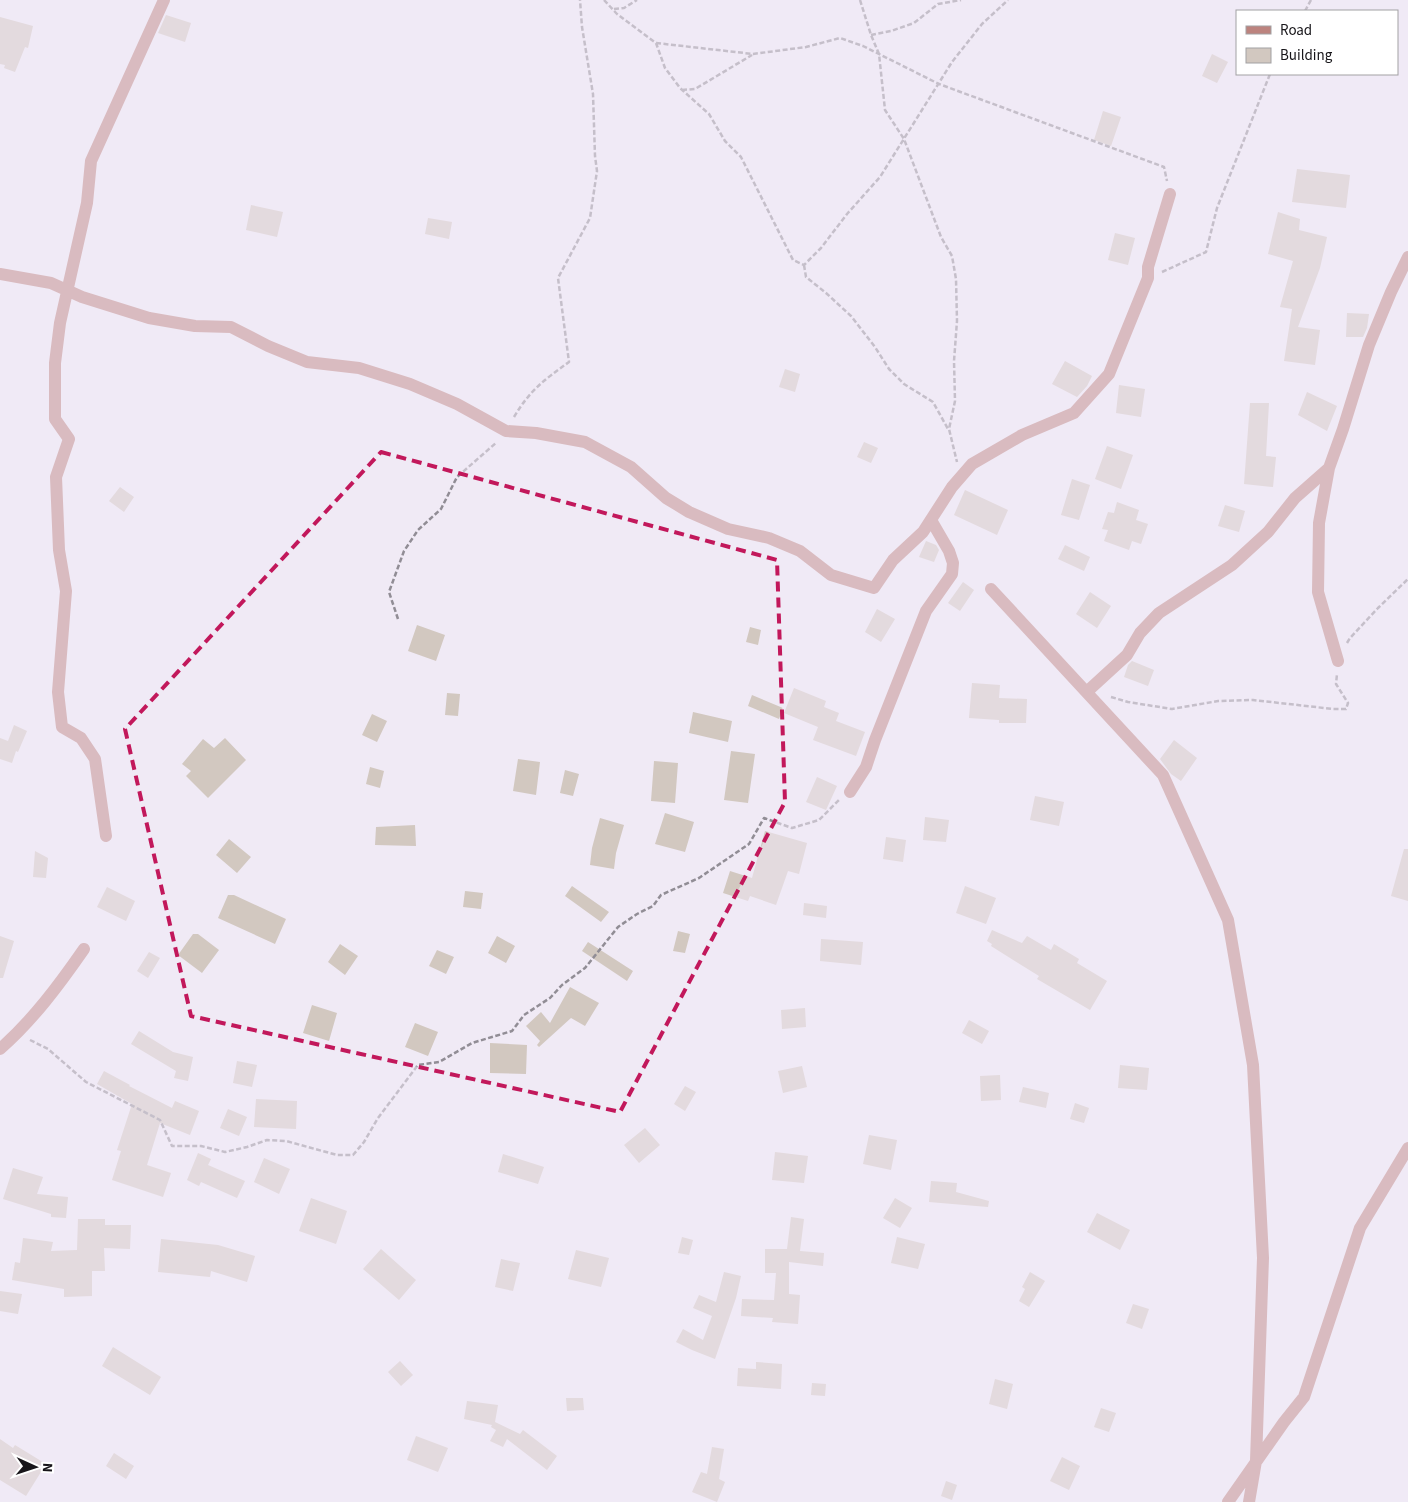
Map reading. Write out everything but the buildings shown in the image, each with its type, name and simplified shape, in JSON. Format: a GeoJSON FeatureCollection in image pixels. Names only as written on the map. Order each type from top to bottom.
{"type":"FeatureCollection","features":[{"type":"Feature","properties":{"kind":"street"},"geometry":{"type":"LineString","coordinates":[[106,836],[95,758],[81,738],[62,727],[58,692],[66,591],[59,550],[56,478],[69,439],[55,419],[55,363],[60,323],[74,252],[87,203],[91,161],[164,0]]}},
{"type":"Feature","properties":{"kind":"street"},"geometry":{"type":"LineString","coordinates":[[0,274],[51,283],[82,297],[149,318],[195,326],[231,328],[307,362],[359,368],[410,384],[457,404],[506,431],[536,433],[586,442],[631,467],[666,498],[688,512],[728,529],[769,538],[800,551],[831,575],[874,588],[893,560],[923,532],[952,487],[972,464],[1022,435],[1074,412],[1109,374],[1148,278],[1148,267],[1170,194]]}},
{"type":"Feature","properties":{"kind":"street"},"geometry":{"type":"LineString","coordinates":[[1338,661],[1318,592],[1319,523],[1328,468],[1344,429],[1369,345],[1390,292],[1408,257]]}},
{"type":"Feature","properties":{"kind":"street"},"geometry":{"type":"LineString","coordinates":[[1088,689],[1126,655],[1140,633],[1158,613],[1232,565],[1268,532],[1295,498],[1328,468]]}},
{"type":"Feature","properties":{"kind":"street"},"geometry":{"type":"LineString","coordinates":[[850,792],[866,768],[875,740],[926,612],[952,574],[953,563],[949,550],[931,520]]}},
{"type":"Feature","properties":{"kind":"street"},"geometry":{"type":"LineString","coordinates":[[991,589],[1088,689],[1163,775],[1228,920],[1253,1065],[1263,1248],[1256,1462],[1249,1502]]}},
{"type":"Feature","properties":{"kind":"street"},"geometry":{"type":"LineString","coordinates":[[0,1048],[18,1033],[58,985],[84,949]]}},
{"type":"Feature","properties":{"kind":"street"},"geometry":{"type":"LineString","coordinates":[[1228,1502],[1304,1397],[1360,1228],[1408,1148]]}},
{"type":"Feature","properties":{"kind":"path"},"geometry":{"type":"LineString","coordinates":[[398,619],[389,592],[404,551],[418,530],[441,509],[457,477],[495,444],[506,431],[525,399],[543,381],[569,362],[558,278],[590,218],[597,171],[593,94],[582,26],[580,0]]}},
{"type":"Feature","properties":{"kind":"path"},"geometry":{"type":"LineString","coordinates":[[604,0],[656,43],[753,54],[806,47],[840,38],[863,46],[939,84],[1164,167],[1170,194]]}},
{"type":"Feature","properties":{"kind":"path"},"geometry":{"type":"LineString","coordinates":[[613,9],[624,8],[637,0]]}},
{"type":"Feature","properties":{"kind":"path"},"geometry":{"type":"LineString","coordinates":[[860,0],[870,35],[879,54],[885,110],[904,139],[941,237],[952,256],[956,279],[957,320],[954,361],[955,400],[948,429]]}},
{"type":"Feature","properties":{"kind":"path"},"geometry":{"type":"LineString","coordinates":[[870,35],[891,31],[914,23],[938,4],[961,0]]}},
{"type":"Feature","properties":{"kind":"path"},"geometry":{"type":"LineString","coordinates":[[804,266],[880,177],[952,62],[982,24],[1008,0]]}},
{"type":"Feature","properties":{"kind":"path"},"geometry":{"type":"LineString","coordinates":[[656,43],[665,68],[682,90],[709,114],[724,141],[745,162],[795,262],[804,266]]}},
{"type":"Feature","properties":{"kind":"path"},"geometry":{"type":"LineString","coordinates":[[682,90],[695,89],[753,54]]}},
{"type":"Feature","properties":{"kind":"path"},"geometry":{"type":"LineString","coordinates":[[1148,278],[1206,252],[1217,208],[1270,75]]}},
{"type":"Feature","properties":{"kind":"path"},"geometry":{"type":"LineString","coordinates":[[804,266],[806,277],[851,316],[889,369],[904,384],[933,402],[948,429],[962,476]]}},
{"type":"Feature","properties":{"kind":"path"},"geometry":{"type":"LineString","coordinates":[[1088,689],[1128,702],[1172,709],[1218,701],[1253,700],[1346,709],[1348,703],[1336,684],[1338,661],[1350,638],[1408,579]]}},
{"type":"Feature","properties":{"kind":"path"},"geometry":{"type":"LineString","coordinates":[[18,1033],[48,1049],[86,1082],[160,1120],[172,1146],[201,1146],[225,1152],[267,1140],[286,1141],[337,1155],[353,1155],[418,1065],[439,1062],[472,1042],[512,1031],[524,1015],[550,998],[562,984],[585,968],[618,928],[637,914],[653,906],[662,895],[699,878],[749,844],[764,818],[792,828],[819,820],[832,806],[850,792]]}},
{"type":"Feature","properties":{"kind":"highlighted area"},"geometry":{"type":"Polygon","coordinates":[[[381,452],[777,560],[785,802],[620,1112],[191,1016],[125,729],[381,452]]]}}]}
